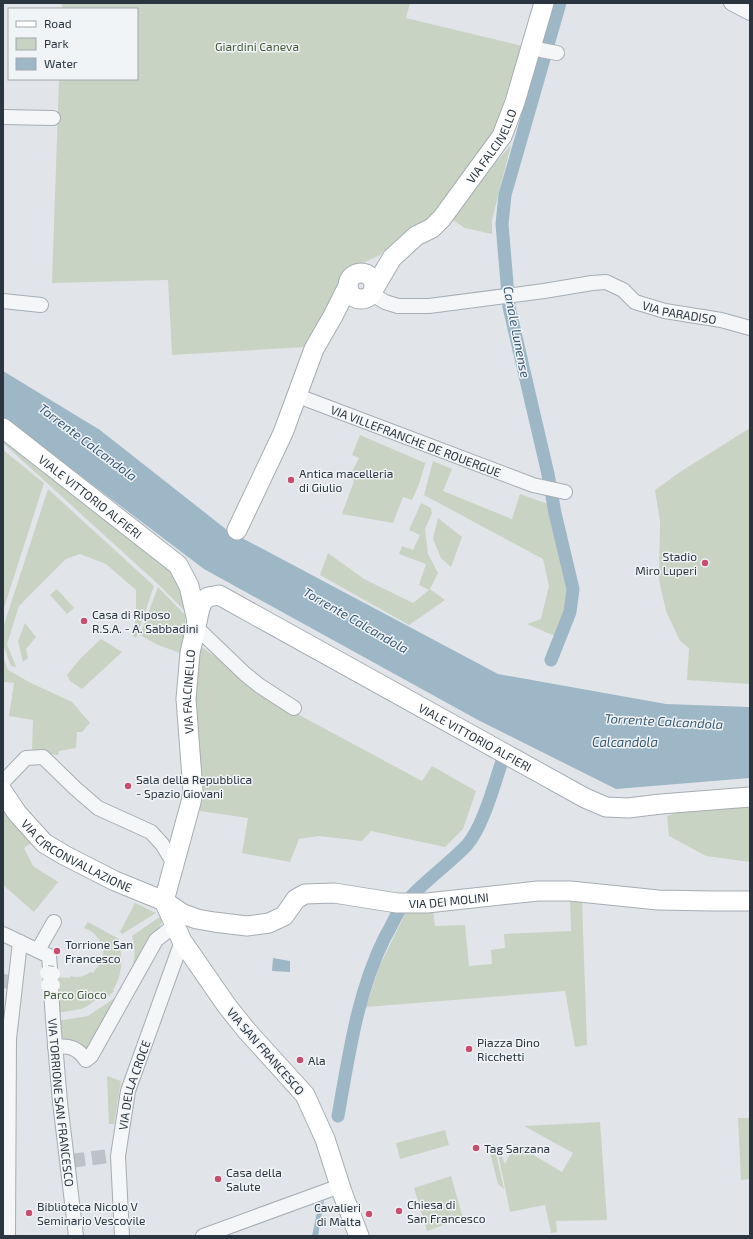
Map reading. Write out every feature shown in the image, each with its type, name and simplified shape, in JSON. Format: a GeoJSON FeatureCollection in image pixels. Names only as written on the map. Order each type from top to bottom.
{"type":"FeatureCollection","features":[{"type":"Feature","properties":{"kind":"street","name":"VIA FALCINELLO"},"geometry":{"type":"LineString","coordinates":[[237,530],[283,433],[298,396],[314,349],[333,316],[416,236],[432,228],[442,218],[502,136],[515,102],[544,3]]}},
{"type":"Feature","properties":{"kind":"street"},"geometry":{"type":"LineString","coordinates":[[731,3],[750,13]]}},
{"type":"Feature","properties":{"kind":"street"},"geometry":{"type":"LineString","coordinates":[[542,50],[558,53]]}},
{"type":"Feature","properties":{"kind":"street"},"geometry":{"type":"LineString","coordinates":[[3,117],[53,118]]}},
{"type":"Feature","properties":{"kind":"street","name":"VIA PARADISO"},"geometry":{"type":"LineString","coordinates":[[362,288],[385,302],[398,306],[429,306],[606,282],[623,290],[635,302],[643,305],[665,311],[721,320],[750,328]]}},
{"type":"Feature","properties":{"kind":"street"},"geometry":{"type":"LineString","coordinates":[[3,301],[41,305]]}},
{"type":"Feature","properties":{"kind":"street","name":"VIA VILLEFRANCHE DE ROUERGUE"},"geometry":{"type":"LineString","coordinates":[[298,396],[533,485],[565,492]]}},
{"type":"Feature","properties":{"kind":"street","name":"VIALE VITTORIO ALFIERI"},"geometry":{"type":"LineString","coordinates":[[3,428],[178,565],[189,586],[196,624]]}},
{"type":"Feature","properties":{"kind":"street","name":"VIA FALCINELLO"},"geometry":{"type":"LineString","coordinates":[[164,901],[192,802],[193,790],[186,699],[190,653],[200,608],[203,601],[208,597],[219,595]]}},
{"type":"Feature","properties":{"kind":"street","name":"VIALE VITTORIO ALFIERI"},"geometry":{"type":"LineString","coordinates":[[219,595],[586,798],[606,806],[628,808],[750,797]]}},
{"type":"Feature","properties":{"kind":"street"},"geometry":{"type":"LineString","coordinates":[[196,624],[245,674],[260,686],[294,708]]}},
{"type":"Feature","properties":{"kind":"street"},"geometry":{"type":"LineString","coordinates":[[3,782],[26,758],[42,757],[98,808],[152,832],[162,844],[173,867],[156,884],[140,892]]}},
{"type":"Feature","properties":{"kind":"street","name":"VIA CIRCONVALLAZIONE"},"geometry":{"type":"LineString","coordinates":[[3,792],[17,813],[44,843],[64,855],[115,880],[164,901]]}},
{"type":"Feature","properties":{"kind":"street","name":"VIA DEI MOLINI"},"geometry":{"type":"LineString","coordinates":[[164,901],[183,914],[197,919],[247,926],[269,923],[284,916],[296,899],[305,894],[334,893],[398,903],[427,903],[544,891],[570,891],[658,900],[750,901]]}},
{"type":"Feature","properties":{"kind":"street"},"geometry":{"type":"LineString","coordinates":[[164,901],[185,933]]}},
{"type":"Feature","properties":{"kind":"street"},"geometry":{"type":"LineString","coordinates":[[38,950],[54,922]]}},
{"type":"Feature","properties":{"kind":"street"},"geometry":{"type":"LineString","coordinates":[[55,1047],[73,1047],[83,1055],[86,1060],[90,1056],[156,940],[170,929],[185,933],[214,922]]}},
{"type":"Feature","properties":{"kind":"street","name":"VIA SAN FRANCESCO"},"geometry":{"type":"LineString","coordinates":[[185,933],[196,959],[227,1006],[247,1031],[305,1095],[325,1139],[340,1186],[359,1236]]}},
{"type":"Feature","properties":{"kind":"street","name":"VIA DELLA CROCE"},"geometry":{"type":"LineString","coordinates":[[122,1236],[118,1156],[128,1091],[185,933]]}},
{"type":"Feature","properties":{"kind":"street","name":"VIA TORRIONE SAN FRANCESCO"},"geometry":{"type":"LineString","coordinates":[[3,934],[49,956],[60,1102],[76,1236]]}},
{"type":"Feature","properties":{"kind":"street"},"geometry":{"type":"LineString","coordinates":[[8,1236],[6,1039],[13,982],[20,942]]}},
{"type":"Feature","properties":{"kind":"street"},"geometry":{"type":"LineString","coordinates":[[203,1236],[340,1186]]}},
{"type":"Feature","properties":{"kind":"green space","name":"Giardini Caneva"},"geometry":{"type":"Polygon","coordinates":[[[62,3],[410,3],[406,18],[522,46],[493,135],[428,220],[412,226],[380,255],[346,271],[335,297],[305,347],[172,355],[168,280],[52,283],[59,80],[138,80],[138,8],[62,8],[62,3]]]}},
{"type":"Feature","properties":{"kind":"green space"},"geometry":{"type":"Polygon","coordinates":[[[511,145],[492,220],[492,234],[465,228],[451,219],[479,181],[511,145]]]}},
{"type":"Feature","properties":{"kind":"green space","name":"Stadio Miro Luperi"},"geometry":{"type":"Polygon","coordinates":[[[750,428],[750,684],[687,680],[689,648],[680,641],[666,611],[659,580],[660,521],[655,490],[680,472],[750,428]]]}},
{"type":"Feature","properties":{"kind":"green space"},"geometry":{"type":"Polygon","coordinates":[[[3,434],[179,572],[187,613],[158,584],[3,443],[3,434]]]}},
{"type":"Feature","properties":{"kind":"green space"},"geometry":{"type":"Polygon","coordinates":[[[360,435],[425,463],[428,454],[419,484],[412,500],[403,497],[393,523],[342,514],[354,481],[349,478],[359,458],[352,455],[360,435]]]}},
{"type":"Feature","properties":{"kind":"green space"},"geometry":{"type":"Polygon","coordinates":[[[3,450],[44,483],[3,611],[3,450]]]}},
{"type":"Feature","properties":{"kind":"green space"},"geometry":{"type":"Polygon","coordinates":[[[433,461],[452,469],[443,491],[512,519],[520,494],[548,504],[564,569],[567,595],[567,608],[557,637],[527,624],[541,619],[549,586],[543,559],[424,495],[433,461]]]}},
{"type":"Feature","properties":{"kind":"green space"},"geometry":{"type":"Polygon","coordinates":[[[48,489],[154,586],[136,638],[133,636],[136,615],[136,590],[106,564],[80,554],[66,559],[19,606],[7,644],[16,667],[11,666],[3,644],[3,628],[48,489]]]}},
{"type":"Feature","properties":{"kind":"green space"},"geometry":{"type":"Polygon","coordinates":[[[421,503],[431,508],[432,513],[425,529],[428,554],[438,573],[430,589],[445,600],[409,625],[320,575],[328,553],[364,579],[413,603],[429,590],[419,585],[426,564],[399,554],[402,546],[413,550],[420,535],[409,530],[421,503]]]}},
{"type":"Feature","properties":{"kind":"green space"},"geometry":{"type":"Polygon","coordinates":[[[438,518],[462,537],[451,567],[441,558],[433,539],[438,518]]]}},
{"type":"Feature","properties":{"kind":"green space"},"geometry":{"type":"Polygon","coordinates":[[[158,587],[185,615],[186,629],[180,653],[158,645],[140,635],[158,587]]]}},
{"type":"Feature","properties":{"kind":"green space"},"geometry":{"type":"Polygon","coordinates":[[[57,589],[74,608],[67,614],[50,595],[57,589]]]}},
{"type":"Feature","properties":{"kind":"green space"},"geometry":{"type":"Polygon","coordinates":[[[25,623],[36,637],[26,649],[28,658],[23,662],[18,641],[25,623]]]}},
{"type":"Feature","properties":{"kind":"green space"},"geometry":{"type":"Polygon","coordinates":[[[101,639],[122,652],[82,689],[70,681],[67,675],[80,659],[101,639]]]}},
{"type":"Feature","properties":{"kind":"green space"},"geometry":{"type":"Polygon","coordinates":[[[198,644],[277,703],[422,781],[432,766],[476,791],[463,829],[445,847],[371,831],[362,841],[319,836],[299,839],[290,862],[242,853],[248,818],[200,811],[199,773],[194,711],[198,644]]]}},
{"type":"Feature","properties":{"kind":"green space"},"geometry":{"type":"Polygon","coordinates":[[[3,657],[8,670],[29,682],[72,702],[90,723],[82,732],[77,732],[76,748],[59,751],[58,755],[47,754],[32,749],[33,720],[9,716],[14,683],[3,682],[3,657]]]}},
{"type":"Feature","properties":{"kind":"green space"},"geometry":{"type":"Polygon","coordinates":[[[750,807],[750,862],[706,856],[669,836],[667,816],[679,812],[750,807]]]}},
{"type":"Feature","properties":{"kind":"green space"},"geometry":{"type":"Polygon","coordinates":[[[3,811],[31,843],[24,848],[33,866],[58,882],[34,912],[3,885],[3,811]]]}},
{"type":"Feature","properties":{"kind":"green space"},"geometry":{"type":"Polygon","coordinates":[[[570,898],[582,900],[587,1045],[575,1047],[565,991],[366,1007],[379,967],[407,910],[433,909],[435,926],[465,925],[469,966],[492,964],[491,950],[505,948],[504,934],[571,931],[570,898]]]}},
{"type":"Feature","properties":{"kind":"green space"},"geometry":{"type":"Polygon","coordinates":[[[135,903],[156,913],[122,934],[120,932],[135,903]]]}},
{"type":"Feature","properties":{"kind":"green space"},"geometry":{"type":"Polygon","coordinates":[[[161,916],[162,922],[130,979],[135,952],[132,936],[161,916]]]}},
{"type":"Feature","properties":{"kind":"green space","name":"Parco Gioco"},"geometry":{"type":"Polygon","coordinates":[[[88,922],[119,939],[121,971],[117,983],[113,990],[114,991],[107,998],[104,993],[89,1005],[81,1009],[57,1013],[55,977],[81,977],[90,972],[93,973],[102,960],[103,950],[100,941],[97,936],[84,928],[88,922]]]}},
{"type":"Feature","properties":{"kind":"green space"},"geometry":{"type":"Polygon","coordinates":[[[118,996],[87,1055],[58,1043],[57,1021],[88,1016],[118,996]]]}},
{"type":"Feature","properties":{"kind":"green space"},"geometry":{"type":"Polygon","coordinates":[[[107,1076],[121,1081],[114,1124],[109,1124],[107,1076]]]}},
{"type":"Feature","properties":{"kind":"green space"},"geometry":{"type":"Polygon","coordinates":[[[738,1118],[750,1118],[750,1179],[741,1180],[738,1118]]]}},
{"type":"Feature","properties":{"kind":"green space"},"geometry":{"type":"Polygon","coordinates":[[[600,1122],[607,1220],[556,1221],[557,1232],[551,1233],[545,1205],[510,1212],[496,1144],[505,1164],[515,1144],[562,1172],[573,1153],[524,1126],[600,1122]]]}},
{"type":"Feature","properties":{"kind":"green space"},"geometry":{"type":"Polygon","coordinates":[[[445,1130],[449,1145],[400,1159],[396,1143],[445,1130]]]}},
{"type":"Feature","properties":{"kind":"green space"},"geometry":{"type":"Polygon","coordinates":[[[494,1144],[504,1189],[498,1184],[488,1145],[494,1144]]]}},
{"type":"Feature","properties":{"kind":"green space"},"geometry":{"type":"Polygon","coordinates":[[[451,1176],[463,1218],[427,1231],[414,1188],[451,1176]]]}},
{"type":"Feature","properties":{"kind":"water","name":"Calcandola"},"geometry":{"type":"Polygon","coordinates":[[[3,371],[100,430],[227,530],[498,674],[666,704],[750,707],[750,778],[616,789],[478,720],[204,569],[3,417],[3,371]]]}},
{"type":"Feature","properties":{"kind":"water"},"geometry":{"type":"Polygon","coordinates":[[[273,958],[290,961],[290,972],[272,971],[273,958]]]}},
{"type":"Feature","properties":{"kind":"water"},"geometry":{"type":"Polygon","coordinates":[[[324,1201],[318,1236],[312,1236],[319,1203],[324,1201]]]}},
{"type":"Feature","properties":{"kind":"waterway","name":"Canale Lunense"},"geometry":{"type":"LineString","coordinates":[[551,660],[570,612],[573,589],[509,307],[502,224],[505,195],[560,3]]}},
{"type":"Feature","properties":{"kind":"waterway"},"geometry":{"type":"LineString","coordinates":[[338,1116],[355,1025],[367,980],[375,958],[399,911],[406,902],[459,853],[473,837],[488,804],[503,758]]}},
{"type":"Feature","properties":{"kind":"tunnel"},"geometry":{"type":"LineString","coordinates":[[3,981],[11,982]]}},
{"type":"Feature","properties":{"kind":"tunnel"},"geometry":{"type":"LineString","coordinates":[[71,1161],[109,1156]]}},
{"type":"Feature","properties":{"kind":"place","name":"Antica macelleria di Giulio"},"geometry":{"type":"Point","coordinates":[291,480]}},
{"type":"Feature","properties":{"kind":"place","name":"Stadio Miro Luperi"},"geometry":{"type":"Point","coordinates":[705,563]}},
{"type":"Feature","properties":{"kind":"place","name":"Casa di Riposo R.S.A. - A. Sabbadini"},"geometry":{"type":"Point","coordinates":[84,621]}},
{"type":"Feature","properties":{"kind":"place","name":"Sala della Repubblica - Spazio Giovani"},"geometry":{"type":"Point","coordinates":[128,786]}},
{"type":"Feature","properties":{"kind":"place","name":"Torrione San Francesco"},"geometry":{"type":"Point","coordinates":[57,951]}},
{"type":"Feature","properties":{"kind":"place","name":"Piazza Dino Ricchetti"},"geometry":{"type":"Point","coordinates":[469,1049]}},
{"type":"Feature","properties":{"kind":"place","name":"Ala"},"geometry":{"type":"Point","coordinates":[300,1060]}},
{"type":"Feature","properties":{"kind":"place","name":"Tag Sarzana"},"geometry":{"type":"Point","coordinates":[476,1148]}},
{"type":"Feature","properties":{"kind":"place","name":"Casa della Salute"},"geometry":{"type":"Point","coordinates":[218,1179]}},
{"type":"Feature","properties":{"kind":"place","name":"Chiesa di San Francesco"},"geometry":{"type":"Point","coordinates":[399,1211]}},
{"type":"Feature","properties":{"kind":"place","name":"Biblioteca Nicolo V Seminario Vescovile"},"geometry":{"type":"Point","coordinates":[29,1213]}},
{"type":"Feature","properties":{"kind":"place","name":"Cavalieri di Malta"},"geometry":{"type":"Point","coordinates":[369,1214]}},
{"type":"Feature","properties":{"kind":"water label","name":"Torrente Calcandola"},"geometry":{"type":"Point","coordinates":[88,442]}},
{"type":"Feature","properties":{"kind":"water label","name":"Torrente Calcandola"},"geometry":{"type":"Point","coordinates":[356,620]}},
{"type":"Feature","properties":{"kind":"water label","name":"Torrente Calcandola"},"geometry":{"type":"Point","coordinates":[664,721]}}]}
